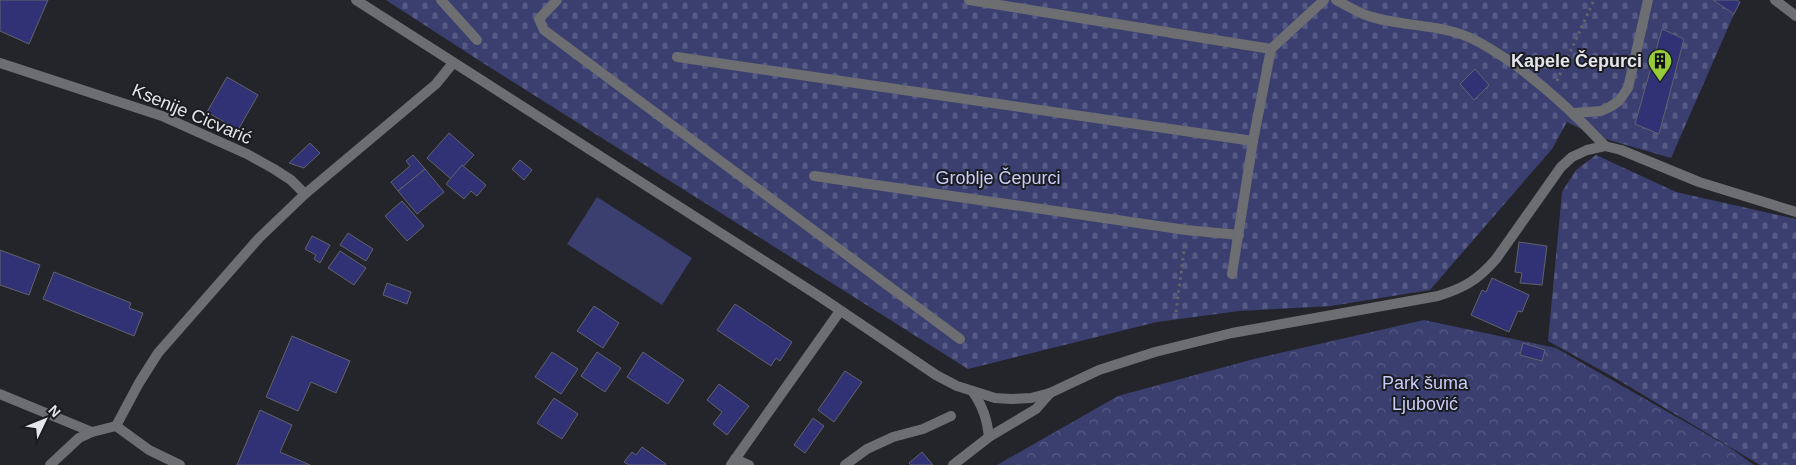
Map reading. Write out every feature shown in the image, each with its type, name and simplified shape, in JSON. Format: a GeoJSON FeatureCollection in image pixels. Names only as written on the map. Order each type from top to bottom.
{"type":"FeatureCollection","features":[{"type":"Feature","properties":{"kind":"street"},"geometry":{"type":"LineString","coordinates":[[356,0],[840,310],[936,375],[957,386],[995,398],[1031,398],[1050,393],[1099,370],[1155,352],[1232,333],[1438,296],[1456,290],[1472,283],[1490,266],[1561,167],[1572,157],[1587,150],[1605,146],[1621,150],[1699,182],[1796,212]]}},
{"type":"Feature","properties":{"kind":"street"},"geometry":{"type":"LineString","coordinates":[[441,0],[477,40]]}},
{"type":"Feature","properties":{"kind":"street"},"geometry":{"type":"LineString","coordinates":[[556,0],[539,19],[544,30],[960,339]]}},
{"type":"Feature","properties":{"kind":"street"},"geometry":{"type":"LineString","coordinates":[[970,0],[1271,49]]}},
{"type":"Feature","properties":{"kind":"street"},"geometry":{"type":"LineString","coordinates":[[1232,274],[1253,141],[1271,49],[1324,0]]}},
{"type":"Feature","properties":{"kind":"street"},"geometry":{"type":"LineString","coordinates":[[1336,0],[1364,14],[1391,21],[1444,30],[1468,37],[1495,52],[1552,93],[1605,146]]}},
{"type":"Feature","properties":{"kind":"street"},"geometry":{"type":"LineString","coordinates":[[1574,113],[1601,111],[1610,107],[1619,101],[1628,88],[1648,0]]}},
{"type":"Feature","properties":{"kind":"street"},"geometry":{"type":"LineString","coordinates":[[1775,0],[1796,16]]}},
{"type":"Feature","properties":{"kind":"street"},"geometry":{"type":"LineString","coordinates":[[677,57],[1253,141]]}},
{"type":"Feature","properties":{"kind":"street","name":"Ksenije Cicvarić"},"geometry":{"type":"LineString","coordinates":[[0,63],[162,116],[247,154],[291,180],[305,194]]}},
{"type":"Feature","properties":{"kind":"street"},"geometry":{"type":"LineString","coordinates":[[50,465],[79,438],[92,432],[116,426],[139,383],[158,353],[259,238],[305,194],[436,84],[453,63]]}},
{"type":"Feature","properties":{"kind":"street"},"geometry":{"type":"LineString","coordinates":[[814,176],[1186,230],[1239,235]]}},
{"type":"Feature","properties":{"kind":"street"},"geometry":{"type":"LineString","coordinates":[[749,465],[733,462],[840,310]]}},
{"type":"Feature","properties":{"kind":"street"},"geometry":{"type":"LineString","coordinates":[[973,392],[987,418],[989,437]]}},
{"type":"Feature","properties":{"kind":"street"},"geometry":{"type":"LineString","coordinates":[[953,465],[989,437],[1036,410],[1050,393]]}},
{"type":"Feature","properties":{"kind":"street"},"geometry":{"type":"LineString","coordinates":[[0,394],[92,432]]}},
{"type":"Feature","properties":{"kind":"street"},"geometry":{"type":"LineString","coordinates":[[845,465],[867,449],[892,437],[922,428],[951,416]]}},
{"type":"Feature","properties":{"kind":"street"},"geometry":{"type":"LineString","coordinates":[[116,426],[149,450],[180,465]]}},
{"type":"Feature","properties":{"kind":"path"},"geometry":{"type":"LineString","coordinates":[[1552,93],[1594,0]]}},
{"type":"Feature","properties":{"kind":"path"},"geometry":{"type":"LineString","coordinates":[[1176,312],[1186,230]]}},
{"type":"Feature","properties":{"kind":"green space","name":"Groblje Čepurci"},"geometry":{"type":"Polygon","coordinates":[[[386,0],[1717,0],[1734,14],[1671,158],[1595,136],[1567,122],[1552,149],[1430,290],[1331,306],[1239,311],[1157,322],[968,369],[386,0]]]}},
{"type":"Feature","properties":{"kind":"green space"},"geometry":{"type":"Polygon","coordinates":[[[1596,155],[1676,192],[1796,219],[1796,465],[1760,465],[1615,378],[1548,341],[1562,192],[1576,170],[1596,155]]]}},
{"type":"Feature","properties":{"kind":"green space"},"geometry":{"type":"Polygon","coordinates":[[[597,197],[692,258],[662,305],[567,244],[597,197]]]}},
{"type":"Feature","properties":{"kind":"green space","name":"Park šuma Ljubović"},"geometry":{"type":"Polygon","coordinates":[[[1424,320],[1556,348],[1729,447],[1754,465],[997,465],[1118,396],[1254,359],[1424,320]]]}},
{"type":"Feature","properties":{"kind":"building"},"geometry":{"type":"Polygon","coordinates":[[[0,0],[48,0],[29,44],[0,31],[0,0]]]}},
{"type":"Feature","properties":{"kind":"building"},"geometry":{"type":"Polygon","coordinates":[[[1713,0],[1737,0],[1740,2],[1734,14],[1713,0]]]}},
{"type":"Feature","properties":{"kind":"building","name":"Kapele Čepurci"},"geometry":{"type":"Polygon","coordinates":[[[1662,29],[1684,39],[1659,134],[1635,124],[1662,29]]]}},
{"type":"Feature","properties":{"kind":"building"},"geometry":{"type":"Polygon","coordinates":[[[1475,69],[1489,85],[1474,100],[1460,84],[1475,69]]]}},
{"type":"Feature","properties":{"kind":"building"},"geometry":{"type":"Polygon","coordinates":[[[227,77],[258,95],[238,130],[207,112],[227,77]]]}},
{"type":"Feature","properties":{"kind":"building"},"geometry":{"type":"Polygon","coordinates":[[[449,133],[474,155],[451,179],[427,158],[449,133]]]}},
{"type":"Feature","properties":{"kind":"building"},"geometry":{"type":"Polygon","coordinates":[[[310,143],[320,153],[304,168],[289,163],[310,143]]]}},
{"type":"Feature","properties":{"kind":"building"},"geometry":{"type":"Polygon","coordinates":[[[413,155],[425,169],[398,191],[391,182],[410,166],[406,161],[413,155]]]}},
{"type":"Feature","properties":{"kind":"building"},"geometry":{"type":"Polygon","coordinates":[[[520,160],[532,170],[524,180],[512,169],[520,160]]]}},
{"type":"Feature","properties":{"kind":"building"},"geometry":{"type":"Polygon","coordinates":[[[462,165],[486,185],[477,196],[471,191],[464,199],[446,184],[462,165]]]}},
{"type":"Feature","properties":{"kind":"building"},"geometry":{"type":"Polygon","coordinates":[[[425,169],[444,192],[417,214],[398,191],[425,169]]]}},
{"type":"Feature","properties":{"kind":"building"},"geometry":{"type":"Polygon","coordinates":[[[402,201],[424,226],[407,241],[385,216],[402,201]]]}},
{"type":"Feature","properties":{"kind":"building"},"geometry":{"type":"Polygon","coordinates":[[[348,233],[373,249],[366,261],[340,245],[348,233]]]}},
{"type":"Feature","properties":{"kind":"building"},"geometry":{"type":"Polygon","coordinates":[[[312,236],[330,245],[320,263],[314,259],[316,255],[305,249],[312,236]]]}},
{"type":"Feature","properties":{"kind":"building"},"geometry":{"type":"Polygon","coordinates":[[[1519,242],[1547,246],[1542,285],[1520,283],[1522,273],[1515,272],[1519,242]]]}},
{"type":"Feature","properties":{"kind":"building"},"geometry":{"type":"Polygon","coordinates":[[[0,250],[40,265],[29,295],[0,285],[0,250]]]}},
{"type":"Feature","properties":{"kind":"building"},"geometry":{"type":"Polygon","coordinates":[[[340,251],[366,268],[354,285],[328,268],[340,251]]]}},
{"type":"Feature","properties":{"kind":"building"},"geometry":{"type":"Polygon","coordinates":[[[54,272],[131,303],[129,308],[143,313],[134,336],[43,299],[54,272]]]}},
{"type":"Feature","properties":{"kind":"building"},"geometry":{"type":"Polygon","coordinates":[[[1492,278],[1529,295],[1522,312],[1518,311],[1509,332],[1471,315],[1482,290],[1486,292],[1492,278]]]}},
{"type":"Feature","properties":{"kind":"building"},"geometry":{"type":"Polygon","coordinates":[[[387,283],[411,292],[407,304],[383,295],[387,283]]]}},
{"type":"Feature","properties":{"kind":"building"},"geometry":{"type":"Polygon","coordinates":[[[735,304],[792,342],[780,361],[776,358],[771,366],[717,330],[735,304]]]}},
{"type":"Feature","properties":{"kind":"building"},"geometry":{"type":"Polygon","coordinates":[[[594,306],[619,323],[603,348],[577,331],[594,306]]]}},
{"type":"Feature","properties":{"kind":"building"},"geometry":{"type":"Polygon","coordinates":[[[292,336],[350,361],[336,393],[311,382],[298,411],[266,397],[292,336]]]}},
{"type":"Feature","properties":{"kind":"building"},"geometry":{"type":"Polygon","coordinates":[[[1523,343],[1545,350],[1542,361],[1520,355],[1523,343]]]}},
{"type":"Feature","properties":{"kind":"building"},"geometry":{"type":"Polygon","coordinates":[[[552,352],[578,369],[561,394],[535,377],[552,352]]]}},
{"type":"Feature","properties":{"kind":"building"},"geometry":{"type":"Polygon","coordinates":[[[597,352],[621,368],[605,392],[581,376],[597,352]]]}},
{"type":"Feature","properties":{"kind":"building"},"geometry":{"type":"Polygon","coordinates":[[[643,352],[684,380],[668,404],[627,377],[643,352]]]}},
{"type":"Feature","properties":{"kind":"building"},"geometry":{"type":"Polygon","coordinates":[[[845,371],[862,382],[834,422],[818,410],[845,371]]]}},
{"type":"Feature","properties":{"kind":"building"},"geometry":{"type":"Polygon","coordinates":[[[719,384],[749,406],[727,435],[713,424],[722,412],[707,400],[719,384]]]}},
{"type":"Feature","properties":{"kind":"building"},"geometry":{"type":"Polygon","coordinates":[[[554,398],[578,414],[562,439],[537,423],[554,398]]]}},
{"type":"Feature","properties":{"kind":"building"},"geometry":{"type":"Polygon","coordinates":[[[260,410],[292,425],[280,452],[310,465],[237,465],[260,410]]]}},
{"type":"Feature","properties":{"kind":"building"},"geometry":{"type":"Polygon","coordinates":[[[813,418],[824,426],[805,453],[794,445],[813,418]]]}},
{"type":"Feature","properties":{"kind":"building"},"geometry":{"type":"Polygon","coordinates":[[[642,447],[666,464],[629,465],[624,462],[632,452],[636,455],[642,447]]]}},
{"type":"Feature","properties":{"kind":"building"},"geometry":{"type":"Polygon","coordinates":[[[922,452],[933,465],[911,465],[909,463],[922,452]]]}},
{"type":"Feature","properties":{"kind":"place","name":"Kapele Čepurci"},"geometry":{"type":"Point","coordinates":[1660,82]}}]}
